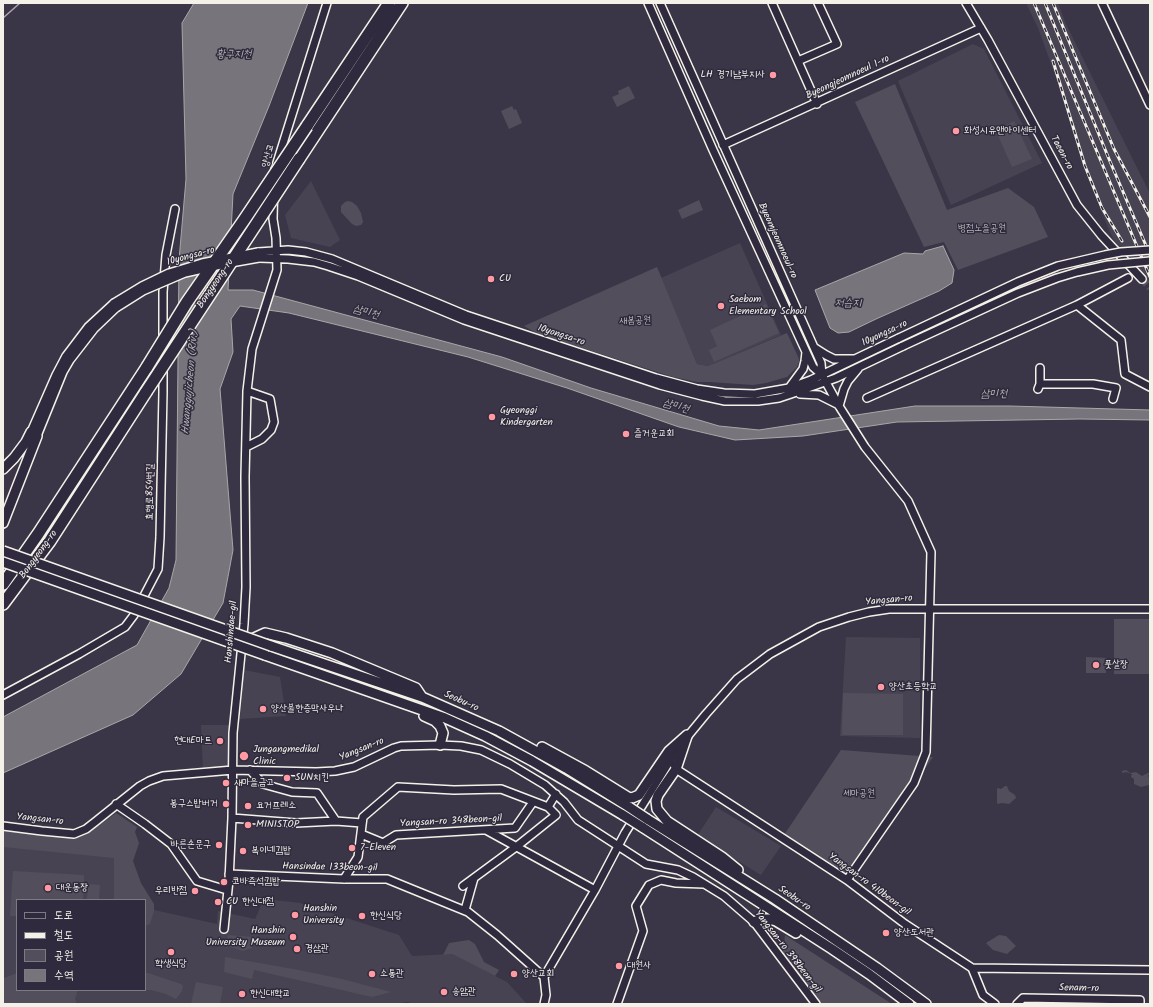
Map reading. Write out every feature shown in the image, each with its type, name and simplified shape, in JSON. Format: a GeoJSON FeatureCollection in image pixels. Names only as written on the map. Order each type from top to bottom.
{"type":"FeatureCollection","features":[{"type":"Feature","properties":{"kind":"highway","name":"Bongyeong-ro"},"geometry":{"type":"LineString","coordinates":[[3,584],[38,534],[147,367],[187,302],[244,220],[389,3]]}},
{"type":"Feature","properties":{"kind":"highway","name":"Bongyeong-ro"},"geometry":{"type":"LineString","coordinates":[[3,604],[50,541],[299,159],[402,5]]}},
{"type":"Feature","properties":{"kind":"main road"},"geometry":{"type":"LineString","coordinates":[[3,469],[34,434]]}},
{"type":"Feature","properties":{"kind":"main road"},"geometry":{"type":"LineString","coordinates":[[3,523],[34,434]]}},
{"type":"Feature","properties":{"kind":"main road","name":"Seobu-ro"},"geometry":{"type":"LineString","coordinates":[[3,551],[270,646],[422,698],[499,731],[566,768],[629,807],[644,823],[775,899],[877,968],[926,1004]]}},
{"type":"Feature","properties":{"kind":"main road"},"geometry":{"type":"LineString","coordinates":[[3,562],[445,718],[485,736],[539,764],[624,815],[644,823],[869,974],[909,1004]]}},
{"type":"Feature","properties":{"kind":"main road"},"geometry":{"type":"LineString","coordinates":[[241,645],[249,646],[254,638],[265,633],[286,638],[332,653],[416,688],[422,698]]}},
{"type":"Feature","properties":{"kind":"main road"},"geometry":{"type":"LineString","coordinates":[[348,683],[435,721],[440,726],[443,733],[440,745]]}},
{"type":"Feature","properties":{"kind":"main road"},"geometry":{"type":"LineString","coordinates":[[499,731],[526,739],[586,771],[632,798],[639,794],[669,751],[688,736]]}},
{"type":"Feature","properties":{"kind":"main road"},"geometry":{"type":"LineString","coordinates":[[688,736],[676,769],[658,795],[656,809],[667,821],[722,857],[775,899]]}},
{"type":"Feature","properties":{"kind":"main road"},"geometry":{"type":"LineString","coordinates":[[754,922],[761,919],[776,921],[812,943],[832,949]]}},
{"type":"Feature","properties":{"kind":"street","name":"양산교"},"geometry":{"type":"LineString","coordinates":[[262,318],[277,270],[277,254],[273,219],[273,186],[275,169],[327,3]]}},
{"type":"Feature","properties":{"kind":"street","name":"Byeomjeomnoeul-ro"},"geometry":{"type":"LineString","coordinates":[[648,3],[813,367],[822,375]]}},
{"type":"Feature","properties":{"kind":"street","name":"Byeomjeomnoeul-ro"},"geometry":{"type":"LineString","coordinates":[[660,3],[821,363],[822,375]]}},
{"type":"Feature","properties":{"kind":"street"},"geometry":{"type":"LineString","coordinates":[[772,3],[817,104]]}},
{"type":"Feature","properties":{"kind":"street"},"geometry":{"type":"LineString","coordinates":[[798,60],[837,44],[818,3]]}},
{"type":"Feature","properties":{"kind":"street","name":"Taean-ro"},"geometry":{"type":"LineString","coordinates":[[966,3],[988,40],[1077,205],[1101,235],[1142,279]]}},
{"type":"Feature","properties":{"kind":"street"},"geometry":{"type":"LineString","coordinates":[[1102,3],[1150,106]]}},
{"type":"Feature","properties":{"kind":"street"},"geometry":{"type":"LineString","coordinates":[[660,29],[666,24],[670,25]]}},
{"type":"Feature","properties":{"kind":"street","name":"Byeongjeomnoeul 1-ro"},"geometry":{"type":"LineString","coordinates":[[723,145],[817,104],[980,28]]}},
{"type":"Feature","properties":{"kind":"street"},"geometry":{"type":"LineString","coordinates":[[698,116],[702,117],[709,112]]}},
{"type":"Feature","properties":{"kind":"street"},"geometry":{"type":"LineString","coordinates":[[729,184],[731,180],[739,180]]}},
{"type":"Feature","properties":{"kind":"street","name":"효행로854번길"},"geometry":{"type":"LineString","coordinates":[[3,695],[125,627],[134,615],[158,569],[163,400],[163,292],[166,255],[175,210]]}},
{"type":"Feature","properties":{"kind":"street","name":"10yongsa-ro"},"geometry":{"type":"LineString","coordinates":[[277,254],[314,262],[346,272],[468,322],[684,392],[709,398],[737,402],[769,400],[793,390],[1018,282],[1045,271],[1091,258],[1121,252],[1150,250]]}},
{"type":"Feature","properties":{"kind":"street","name":"10yongsa-ro"},"geometry":{"type":"LineString","coordinates":[[34,434],[56,375],[66,356],[88,327],[142,286],[170,273],[202,263],[258,255],[306,252],[332,259],[466,315],[679,385],[717,392],[743,394],[793,390],[826,382],[1018,293],[1057,278],[1108,265],[1150,261]]}},
{"type":"Feature","properties":{"kind":"street"},"geometry":{"type":"LineString","coordinates":[[304,261],[302,256],[306,252]]}},
{"type":"Feature","properties":{"kind":"street"},"geometry":{"type":"LineString","coordinates":[[868,398],[1077,305],[1128,278]]}},
{"type":"Feature","properties":{"kind":"street"},"geometry":{"type":"LineString","coordinates":[[1077,305],[1121,340],[1124,374],[1150,387]]}},
{"type":"Feature","properties":{"kind":"street","name":"Hanshindae-gil"},"geometry":{"type":"LineString","coordinates":[[224,929],[227,908],[232,818],[233,733],[246,587],[247,391],[252,349],[262,318]]}},
{"type":"Feature","properties":{"kind":"street"},"geometry":{"type":"LineString","coordinates":[[839,406],[819,395],[793,390],[803,369],[806,350],[812,350],[814,347],[834,359],[855,359]]}},
{"type":"Feature","properties":{"kind":"street"},"geometry":{"type":"LineString","coordinates":[[839,406],[846,385],[859,367]]}},
{"type":"Feature","properties":{"kind":"street"},"geometry":{"type":"LineString","coordinates":[[1040,368],[1039,387],[1093,384],[1116,388],[1113,398]]}},
{"type":"Feature","properties":{"kind":"street"},"geometry":{"type":"LineString","coordinates":[[822,375],[839,406],[865,447],[908,501],[931,552],[926,752],[914,783],[847,880]]}},
{"type":"Feature","properties":{"kind":"street"},"geometry":{"type":"LineString","coordinates":[[246,447],[262,440],[271,430],[274,422],[270,399],[247,391]]}},
{"type":"Feature","properties":{"kind":"street","name":"Yangsan-ro"},"geometry":{"type":"LineString","coordinates":[[3,826],[74,834],[86,829],[140,786],[163,776],[233,770],[335,771],[354,767],[401,746],[440,745],[461,746],[481,750],[510,764],[545,785],[564,802],[578,820],[619,847],[625,833],[678,748],[737,679],[770,654],[800,636],[819,627],[849,617],[889,609],[1150,609]]}},
{"type":"Feature","properties":{"kind":"street"},"geometry":{"type":"LineString","coordinates":[[673,757],[676,769]]}},
{"type":"Feature","properties":{"kind":"street","name":"Yangsan-ro 410beon-gil"},"geometry":{"type":"LineString","coordinates":[[676,769],[847,880],[905,924],[972,968]]}},
{"type":"Feature","properties":{"kind":"street"},"geometry":{"type":"LineString","coordinates":[[250,770],[263,784],[292,792],[317,793],[336,821]]}},
{"type":"Feature","properties":{"kind":"street"},"geometry":{"type":"LineString","coordinates":[[344,879],[358,857],[363,817],[398,787],[454,790],[501,790],[548,807],[556,815],[463,886]]}},
{"type":"Feature","properties":{"kind":"street"},"geometry":{"type":"LineString","coordinates":[[548,807],[556,794]]}},
{"type":"Feature","properties":{"kind":"street","name":"Yangsan-ro 348beon-gil"},"geometry":{"type":"LineString","coordinates":[[361,834],[383,843],[396,835],[515,828],[533,802]]}},
{"type":"Feature","properties":{"kind":"street"},"geometry":{"type":"LineString","coordinates":[[116,804],[146,824],[171,844],[187,869],[197,881],[227,890]]}},
{"type":"Feature","properties":{"kind":"street"},"geometry":{"type":"LineString","coordinates":[[232,818],[296,823],[336,821],[362,823]]}},
{"type":"Feature","properties":{"kind":"street"},"geometry":{"type":"LineString","coordinates":[[486,830],[595,890]]}},
{"type":"Feature","properties":{"kind":"street"},"geometry":{"type":"LineString","coordinates":[[544,1004],[546,995],[544,977],[619,847]]}},
{"type":"Feature","properties":{"kind":"street","name":"Yangsan-ro 398beon-gil"},"geometry":{"type":"LineString","coordinates":[[619,847],[646,864],[678,870],[693,877],[733,903],[754,922],[816,1004]]}},
{"type":"Feature","properties":{"kind":"street","name":"Hansindae 133beon-gil"},"geometry":{"type":"LineString","coordinates":[[229,874],[344,879],[387,879],[465,910],[544,977]]}},
{"type":"Feature","properties":{"kind":"street"},"geometry":{"type":"LineString","coordinates":[[465,910],[474,878]]}},
{"type":"Feature","properties":{"kind":"street"},"geometry":{"type":"LineString","coordinates":[[617,1004],[643,931],[636,906],[649,885],[661,880],[676,883],[704,884]]}},
{"type":"Feature","properties":{"kind":"street"},"geometry":{"type":"LineString","coordinates":[[995,1004],[983,995],[972,968],[1150,970]]}},
{"type":"Feature","properties":{"kind":"street","name":"Senam-ro"},"geometry":{"type":"LineString","coordinates":[[1017,1004],[1023,998],[1140,1000],[1140,1004]]}},
{"type":"Feature","properties":{"kind":"shaded area"},"geometry":{"type":"Polygon","coordinates":[[[1026,3],[1058,3],[1066,24],[1150,194],[1150,284],[1115,242],[1109,230],[1086,172],[1062,94],[1038,28],[1026,3]]]}},
{"type":"Feature","properties":{"kind":"shaded area"},"geometry":{"type":"Polygon","coordinates":[[[973,44],[984,49],[1042,163],[951,205],[898,81],[973,44]]]}},
{"type":"Feature","properties":{"kind":"shaded area"},"geometry":{"type":"Polygon","coordinates":[[[311,181],[340,240],[330,247],[291,238],[285,215],[311,181]]]}},
{"type":"Feature","properties":{"kind":"shaded area","name":"Saebom Elementary School"},"geometry":{"type":"Polygon","coordinates":[[[740,243],[781,335],[708,366],[697,364],[661,278],[740,243]]]}},
{"type":"Feature","properties":{"kind":"shaded area","name":"양산초등학교"},"geometry":{"type":"Polygon","coordinates":[[[846,637],[920,638],[920,738],[840,736],[846,637]]]}},
{"type":"Feature","properties":{"kind":"shaded area"},"geometry":{"type":"Polygon","coordinates":[[[244,670],[280,677],[286,716],[240,719],[244,670]]]}},
{"type":"Feature","properties":{"kind":"shaded area"},"geometry":{"type":"Polygon","coordinates":[[[201,725],[229,725],[230,769],[203,771],[201,725]]]}},
{"type":"Feature","properties":{"kind":"shaded area"},"geometry":{"type":"Polygon","coordinates":[[[716,807],[781,846],[761,875],[697,836],[716,807]]]}},
{"type":"Feature","properties":{"kind":"shaded area","name":"Hanshin University"},"geometry":{"type":"Polygon","coordinates":[[[3,828],[110,841],[154,910],[217,924],[218,911],[255,919],[264,899],[300,903],[399,935],[412,956],[452,954],[507,982],[527,1004],[414,1004],[407,1002],[397,1004],[77,1004],[75,998],[64,991],[146,991],[146,899],[16,899],[16,973],[3,978],[3,828]]]}},
{"type":"Feature","properties":{"kind":"green space","name":"병점노을공원"},"geometry":{"type":"Polygon","coordinates":[[[895,84],[947,210],[1008,188],[1034,207],[1048,237],[958,270],[944,242],[924,247],[855,102],[895,84]]]}},
{"type":"Feature","properties":{"kind":"green space"},"geometry":{"type":"Polygon","coordinates":[[[629,86],[635,98],[617,107],[612,97],[619,94],[618,91],[629,86]]]}},
{"type":"Feature","properties":{"kind":"green space"},"geometry":{"type":"Polygon","coordinates":[[[512,106],[514,110],[516,109],[522,123],[509,129],[501,111],[512,106]]]}},
{"type":"Feature","properties":{"kind":"green space"},"geometry":{"type":"Polygon","coordinates":[[[1014,121],[1032,159],[1012,167],[996,131],[1014,121]]]}},
{"type":"Feature","properties":{"kind":"green space"},"geometry":{"type":"Polygon","coordinates":[[[699,200],[703,210],[682,219],[678,210],[699,200]]]}},
{"type":"Feature","properties":{"kind":"green space"},"geometry":{"type":"Polygon","coordinates":[[[348,201],[357,206],[361,213],[363,222],[361,225],[356,226],[352,224],[341,212],[341,206],[348,201]]]}},
{"type":"Feature","properties":{"kind":"green space","name":"새봄공원"},"geometry":{"type":"Polygon","coordinates":[[[657,267],[697,364],[708,366],[787,333],[799,359],[797,367],[787,377],[753,385],[697,382],[673,377],[538,334],[524,326],[657,267]]]}},
{"type":"Feature","properties":{"kind":"green space"},"geometry":{"type":"Polygon","coordinates":[[[766,304],[779,333],[714,362],[709,350],[717,346],[710,330],[766,304]]]}},
{"type":"Feature","properties":{"kind":"green space"},"geometry":{"type":"Polygon","coordinates":[[[1114,619],[1150,619],[1150,674],[1114,674],[1114,619]]]}},
{"type":"Feature","properties":{"kind":"green space","name":"풋살장"},"geometry":{"type":"Polygon","coordinates":[[[1086,657],[1107,658],[1106,673],[1086,673],[1086,657]]]}},
{"type":"Feature","properties":{"kind":"green space"},"geometry":{"type":"Polygon","coordinates":[[[843,693],[903,694],[903,735],[842,735],[843,693]]]}},
{"type":"Feature","properties":{"kind":"green space","name":"세마공원"},"geometry":{"type":"Polygon","coordinates":[[[841,750],[933,757],[847,880],[782,838],[841,750]]]}},
{"type":"Feature","properties":{"kind":"green space"},"geometry":{"type":"Polygon","coordinates":[[[1126,770],[1130,773],[1136,772],[1142,776],[1150,772],[1148,776],[1150,779],[1149,785],[1141,787],[1134,784],[1134,779],[1131,777],[1132,774],[1126,772],[1122,773],[1122,771],[1126,770]]]}},
{"type":"Feature","properties":{"kind":"green space"},"geometry":{"type":"Polygon","coordinates":[[[1007,786],[1009,791],[1015,795],[1016,798],[1009,804],[998,804],[997,789],[1001,789],[1007,786]]]}},
{"type":"Feature","properties":{"kind":"green space"},"geometry":{"type":"Polygon","coordinates":[[[116,813],[137,827],[135,832],[139,843],[133,861],[141,883],[154,904],[154,911],[150,924],[146,926],[146,899],[114,899],[114,858],[3,847],[3,830],[76,836],[90,832],[116,813]]]}},
{"type":"Feature","properties":{"kind":"green space","name":"대운동장"},"geometry":{"type":"Polygon","coordinates":[[[13,871],[84,875],[83,899],[16,899],[16,916],[10,916],[13,871]]]}},
{"type":"Feature","properties":{"kind":"green space"},"geometry":{"type":"Polygon","coordinates":[[[88,884],[100,885],[99,899],[87,899],[88,884]]]}},
{"type":"Feature","properties":{"kind":"green space"},"geometry":{"type":"Polygon","coordinates":[[[228,935],[253,937],[252,948],[243,951],[226,946],[228,935]]]}},
{"type":"Feature","properties":{"kind":"green space"},"geometry":{"type":"Polygon","coordinates":[[[785,935],[892,1004],[816,1004],[782,959],[785,935]]]}},
{"type":"Feature","properties":{"kind":"green space"},"geometry":{"type":"Polygon","coordinates":[[[999,935],[1006,936],[1016,946],[1007,954],[993,950],[986,943],[999,935]]]}},
{"type":"Feature","properties":{"kind":"green space"},"geometry":{"type":"Polygon","coordinates":[[[469,940],[475,944],[484,962],[499,970],[495,976],[452,954],[443,955],[449,943],[469,940]]]}},
{"type":"Feature","properties":{"kind":"green space"},"geometry":{"type":"Polygon","coordinates":[[[225,957],[342,979],[391,992],[372,997],[254,970],[252,979],[224,972],[225,957]]]}},
{"type":"Feature","properties":{"kind":"green space"},"geometry":{"type":"Polygon","coordinates":[[[146,972],[183,986],[182,991],[176,999],[166,994],[146,990],[146,972]]]}},
{"type":"Feature","properties":{"kind":"green space"},"geometry":{"type":"Polygon","coordinates":[[[16,973],[16,991],[78,991],[75,998],[77,1004],[3,1004],[3,978],[16,973]]]}},
{"type":"Feature","properties":{"kind":"green space"},"geometry":{"type":"Polygon","coordinates":[[[196,982],[223,987],[220,1004],[191,1004],[196,982]]]}},
{"type":"Feature","properties":{"kind":"water","name":"황구지천"},"geometry":{"type":"Polygon","coordinates":[[[194,3],[308,3],[269,106],[233,194],[228,290],[253,290],[502,357],[591,388],[719,426],[759,430],[915,406],[1010,406],[1150,410],[1150,420],[1080,419],[897,422],[803,436],[735,440],[679,427],[567,388],[468,357],[289,313],[240,306],[231,319],[233,352],[220,389],[233,550],[223,603],[181,674],[133,715],[3,773],[3,717],[137,645],[169,588],[176,560],[179,260],[186,179],[182,23],[194,3]]]}},
{"type":"Feature","properties":{"kind":"water","name":"저습지"},"geometry":{"type":"Polygon","coordinates":[[[943,246],[954,270],[952,283],[939,291],[849,332],[838,333],[830,328],[815,290],[904,253],[923,254],[925,251],[943,246]]]}},
{"type":"Feature","properties":{"kind":"waterway"},"geometry":{"type":"LineString","coordinates":[[3,18],[20,3]]}},
{"type":"Feature","properties":{"kind":"tunnel"},"geometry":{"type":"LineString","coordinates":[[1142,279],[1150,288]]}},
{"type":"Feature","properties":{"kind":"railway"},"geometry":{"type":"LineString","coordinates":[[1034,3],[1150,277]]}},
{"type":"Feature","properties":{"kind":"railway"},"geometry":{"type":"LineString","coordinates":[[1045,3],[1150,255]]}},
{"type":"Feature","properties":{"kind":"railway"},"geometry":{"type":"LineString","coordinates":[[1053,3],[1114,149],[1150,217]]}},
{"type":"Feature","properties":{"kind":"railway"},"geometry":{"type":"LineString","coordinates":[[1053,61],[1085,166],[1102,208],[1122,241]]}},
{"type":"Feature","properties":{"kind":"place","name":"LH 경기남부지사"},"geometry":{"type":"Point","coordinates":[773,75]}},
{"type":"Feature","properties":{"kind":"place","name":"화성시유앤아이센터"},"geometry":{"type":"Point","coordinates":[956,131]}},
{"type":"Feature","properties":{"kind":"place","name":"CU"},"geometry":{"type":"Point","coordinates":[491,279]}},
{"type":"Feature","properties":{"kind":"place","name":"Saebom Elementary School"},"geometry":{"type":"Point","coordinates":[721,306]}},
{"type":"Feature","properties":{"kind":"place","name":"Gyeonggi Kindergarten"},"geometry":{"type":"Point","coordinates":[492,417]}},
{"type":"Feature","properties":{"kind":"place","name":"즐거운교회"},"geometry":{"type":"Point","coordinates":[626,434]}},
{"type":"Feature","properties":{"kind":"place","name":"풋살장"},"geometry":{"type":"Point","coordinates":[1096,665]}},
{"type":"Feature","properties":{"kind":"place","name":"양산초등학교"},"geometry":{"type":"Point","coordinates":[881,687]}},
{"type":"Feature","properties":{"kind":"place","name":"양산불한증막사우나"},"geometry":{"type":"Point","coordinates":[263,709]}},
{"type":"Feature","properties":{"kind":"place","name":"현대E마트"},"geometry":{"type":"Point","coordinates":[220,741]}},
{"type":"Feature","properties":{"kind":"place","name":"Jungangmedikal Clinic"},"geometry":{"type":"Point","coordinates":[244,756]}},
{"type":"Feature","properties":{"kind":"place","name":"SUN치킨"},"geometry":{"type":"Point","coordinates":[287,778]}},
{"type":"Feature","properties":{"kind":"place","name":"새마을금고"},"geometry":{"type":"Point","coordinates":[226,783]}},
{"type":"Feature","properties":{"kind":"place","name":"봉구스밥버거"},"geometry":{"type":"Point","coordinates":[226,804]}},
{"type":"Feature","properties":{"kind":"place","name":"요거프레소"},"geometry":{"type":"Point","coordinates":[248,806]}},
{"type":"Feature","properties":{"kind":"place","name":"MINISTOP"},"geometry":{"type":"Point","coordinates":[248,825]}},
{"type":"Feature","properties":{"kind":"place","name":"바른손문구"},"geometry":{"type":"Point","coordinates":[219,845]}},
{"type":"Feature","properties":{"kind":"place","name":"7-Eleven"},"geometry":{"type":"Point","coordinates":[352,848]}},
{"type":"Feature","properties":{"kind":"place","name":"복이네김밥"},"geometry":{"type":"Point","coordinates":[243,851]}},
{"type":"Feature","properties":{"kind":"place","name":"코바즉석김밥"},"geometry":{"type":"Point","coordinates":[224,882]}},
{"type":"Feature","properties":{"kind":"place","name":"대운동장"},"geometry":{"type":"Point","coordinates":[48,888]}},
{"type":"Feature","properties":{"kind":"place","name":"우리반점"},"geometry":{"type":"Point","coordinates":[195,891]}},
{"type":"Feature","properties":{"kind":"place","name":"CU 한신대점"},"geometry":{"type":"Point","coordinates":[218,902]}},
{"type":"Feature","properties":{"kind":"place","name":"Hanshin University"},"geometry":{"type":"Point","coordinates":[295,915]}},
{"type":"Feature","properties":{"kind":"place","name":"한신식당"},"geometry":{"type":"Point","coordinates":[362,916]}},
{"type":"Feature","properties":{"kind":"place","name":"양산도서관"},"geometry":{"type":"Point","coordinates":[886,933]}},
{"type":"Feature","properties":{"kind":"place","name":"Hanshin University Museum"},"geometry":{"type":"Point","coordinates":[293,937]}},
{"type":"Feature","properties":{"kind":"place","name":"경삼관"},"geometry":{"type":"Point","coordinates":[297,949]}},
{"type":"Feature","properties":{"kind":"place","name":"학생식당"},"geometry":{"type":"Point","coordinates":[171,952]}},
{"type":"Feature","properties":{"kind":"place","name":"대원사"},"geometry":{"type":"Point","coordinates":[619,966]}},
{"type":"Feature","properties":{"kind":"place","name":"소통관"},"geometry":{"type":"Point","coordinates":[372,974]}},
{"type":"Feature","properties":{"kind":"place","name":"양산교회"},"geometry":{"type":"Point","coordinates":[514,974]}},
{"type":"Feature","properties":{"kind":"place","name":"송암관"},"geometry":{"type":"Point","coordinates":[444,992]}},
{"type":"Feature","properties":{"kind":"place","name":"한신대학교"},"geometry":{"type":"Point","coordinates":[242,994]}},
{"type":"Feature","properties":{"kind":"water label","name":"삼미천"},"geometry":{"type":"Point","coordinates":[366,313]}},
{"type":"Feature","properties":{"kind":"water label","name":"Hwanggujicheon (Riv.)"},"geometry":{"type":"Point","coordinates":[191,382]}},
{"type":"Feature","properties":{"kind":"water label","name":"삼미천"},"geometry":{"type":"Point","coordinates":[994,395]}},
{"type":"Feature","properties":{"kind":"water label","name":"삼미천"},"geometry":{"type":"Point","coordinates":[676,407]}}]}
